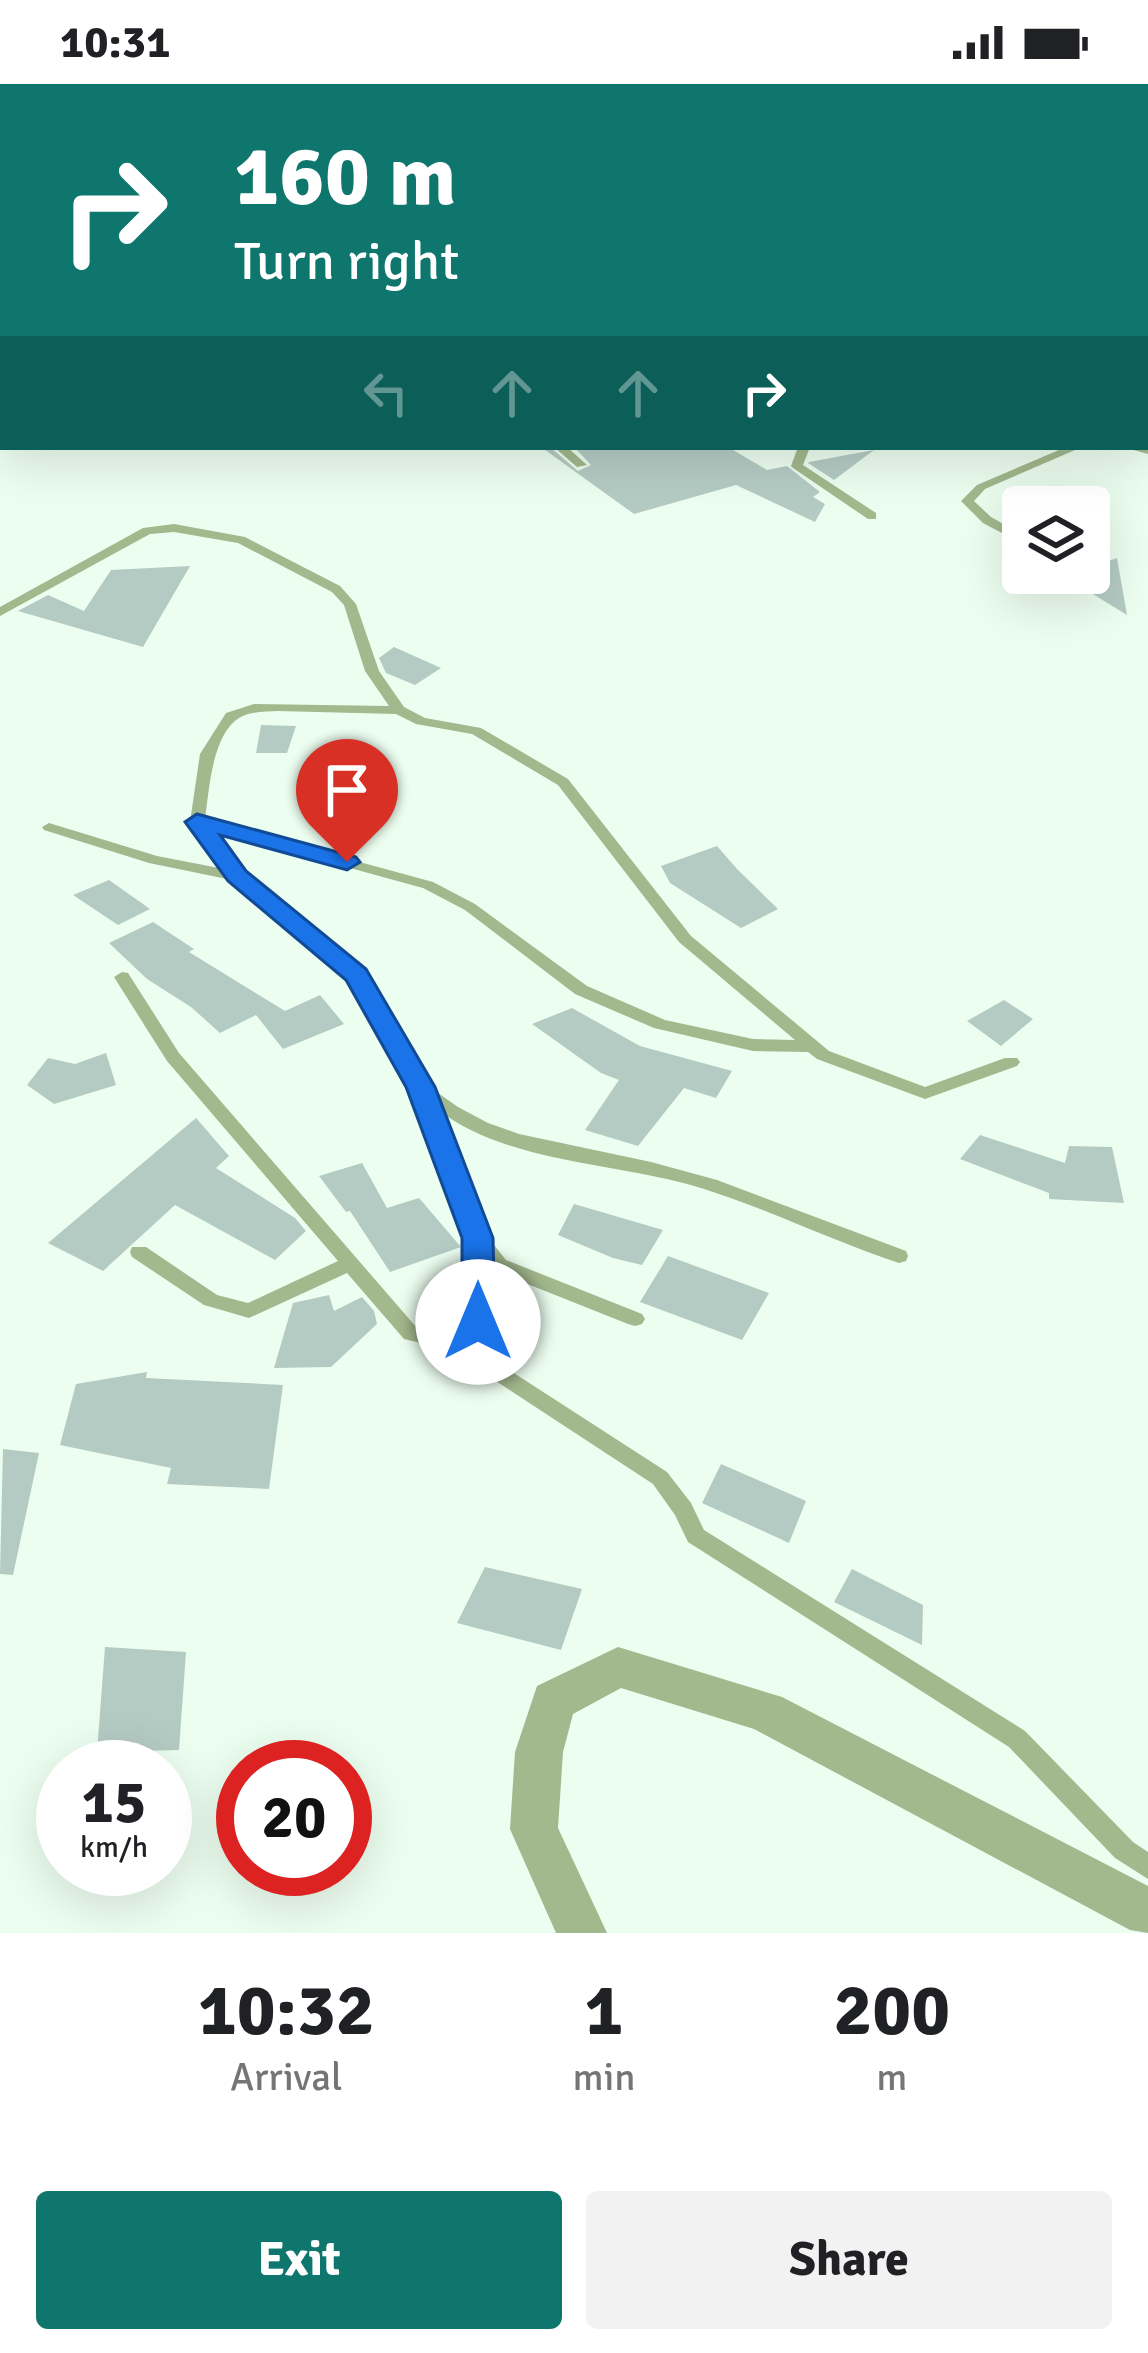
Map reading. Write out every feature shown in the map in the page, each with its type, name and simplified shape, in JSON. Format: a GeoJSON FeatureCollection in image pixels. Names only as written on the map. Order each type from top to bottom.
{"type":"FeatureCollection","features":[{"type":"Feature","properties":{"kind":"street"},"geometry":{"type":"LineString","coordinates":[[582,1933],[534,1829],[539,1752],[553,1701],[618,1667],[766,1712],[1148,1912]]}},
{"type":"Feature","properties":{"kind":"lane"},"geometry":{"type":"LineString","coordinates":[[564,450],[581,465]]}},
{"type":"Feature","properties":{"kind":"lane"},"geometry":{"type":"LineString","coordinates":[[803,450],[797,466],[872,516]]}},
{"type":"Feature","properties":{"kind":"lane"},"geometry":{"type":"LineString","coordinates":[[1002,528],[967,501],[981,487],[1069,450]]}},
{"type":"Feature","properties":{"kind":"lane"},"geometry":{"type":"LineString","coordinates":[[0,612],[147,531],[222,535],[336,589],[350,604],[372,671],[399,710]]}},
{"type":"Feature","properties":{"kind":"lane"},"geometry":{"type":"LineString","coordinates":[[635,1319],[499,1265],[478,1238],[420,1087],[357,975],[237,876],[197,822],[207,754],[231,716],[266,707],[399,710],[421,721],[476,730],[562,782],[686,939],[811,1046],[925,1093],[1011,1062]]}},
{"type":"Feature","properties":{"kind":"lane"},"geometry":{"type":"LineString","coordinates":[[197,822],[428,885],[470,908],[581,990],[660,1024],[753,1045],[811,1046]]}},
{"type":"Feature","properties":{"kind":"lane"},"geometry":{"type":"LineString","coordinates":[[49,827],[154,860],[237,876]]}},
{"type":"Feature","properties":{"kind":"lane"},"geometry":{"type":"LineString","coordinates":[[122,977],[173,1057],[411,1334],[452,1343],[660,1478],[696,1536],[1017,1738],[1124,1850],[1148,1867]]}},
{"type":"Feature","properties":{"kind":"lane"},"geometry":{"type":"LineString","coordinates":[[420,1087],[446,1111],[492,1132],[687,1177],[899,1256]]}},
{"type":"Feature","properties":{"kind":"lane"},"geometry":{"type":"LineString","coordinates":[[452,1343],[478,1322],[478,1238]]}},
{"type":"Feature","properties":{"kind":"lane"},"geometry":{"type":"LineString","coordinates":[[139,1252],[211,1300],[249,1311],[350,1264]]}},
{"type":"Feature","properties":{"kind":"building"},"geometry":{"type":"Polygon","coordinates":[[[545,450],[554,450],[578,471],[591,465],[577,450],[733,450],[767,470],[787,466],[820,492],[813,497],[825,504],[815,522],[736,485],[634,514],[545,450]]]}},
{"type":"Feature","properties":{"kind":"building"},"geometry":{"type":"Polygon","coordinates":[[[874,450],[834,480],[808,463],[809,462],[874,450]]]}},
{"type":"Feature","properties":{"kind":"building"},"geometry":{"type":"Polygon","coordinates":[[[1117,558],[1127,615],[1093,594],[1110,594],[1110,560],[1117,558]]]}},
{"type":"Feature","properties":{"kind":"building"},"geometry":{"type":"Polygon","coordinates":[[[190,566],[143,647],[18,611],[48,595],[84,611],[111,570],[190,566]]]}},
{"type":"Feature","properties":{"kind":"building"},"geometry":{"type":"Polygon","coordinates":[[[394,647],[441,668],[415,685],[386,673],[379,658],[394,647]]]}},
{"type":"Feature","properties":{"kind":"building"},"geometry":{"type":"Polygon","coordinates":[[[261,725],[296,726],[287,753],[256,753],[261,725]]]}},
{"type":"Feature","properties":{"kind":"building"},"geometry":{"type":"Polygon","coordinates":[[[717,846],[778,909],[741,928],[670,883],[661,866],[717,846]]]}},
{"type":"Feature","properties":{"kind":"building"},"geometry":{"type":"Polygon","coordinates":[[[109,880],[150,909],[118,925],[73,895],[109,880]]]}},
{"type":"Feature","properties":{"kind":"building"},"geometry":{"type":"Polygon","coordinates":[[[153,922],[194,949],[189,952],[285,1011],[320,995],[344,1024],[283,1049],[256,1015],[220,1033],[191,1007],[147,979],[109,943],[153,922]]]}},
{"type":"Feature","properties":{"kind":"building"},"geometry":{"type":"Polygon","coordinates":[[[1004,1000],[1033,1019],[1001,1046],[967,1021],[1004,1000]]]}},
{"type":"Feature","properties":{"kind":"building"},"geometry":{"type":"Polygon","coordinates":[[[572,1008],[640,1046],[732,1071],[716,1098],[684,1088],[638,1146],[585,1130],[619,1080],[601,1073],[532,1024],[572,1008]]]}},
{"type":"Feature","properties":{"kind":"building"},"geometry":{"type":"Polygon","coordinates":[[[106,1053],[116,1085],[54,1104],[27,1085],[48,1058],[75,1064],[106,1053]]]}},
{"type":"Feature","properties":{"kind":"building"},"geometry":{"type":"Polygon","coordinates":[[[196,1118],[229,1156],[216,1168],[295,1218],[306,1231],[275,1260],[175,1205],[103,1271],[48,1243],[196,1118]]]}},
{"type":"Feature","properties":{"kind":"building"},"geometry":{"type":"Polygon","coordinates":[[[980,1135],[1065,1163],[1069,1146],[1112,1147],[1124,1203],[1049,1199],[1049,1193],[960,1159],[980,1135]]]}},
{"type":"Feature","properties":{"kind":"building"},"geometry":{"type":"Polygon","coordinates":[[[362,1163],[387,1208],[419,1198],[461,1247],[390,1272],[350,1211],[346,1212],[319,1176],[362,1163]]]}},
{"type":"Feature","properties":{"kind":"building"},"geometry":{"type":"Polygon","coordinates":[[[574,1204],[663,1230],[642,1265],[613,1258],[558,1235],[574,1204]]]}},
{"type":"Feature","properties":{"kind":"building"},"geometry":{"type":"Polygon","coordinates":[[[668,1256],[769,1293],[742,1340],[640,1302],[668,1256]]]}},
{"type":"Feature","properties":{"kind":"building"},"geometry":{"type":"Polygon","coordinates":[[[329,1295],[334,1311],[362,1297],[374,1311],[377,1324],[331,1367],[274,1368],[293,1303],[329,1295]]]}},
{"type":"Feature","properties":{"kind":"building"},"geometry":{"type":"Polygon","coordinates":[[[147,1372],[146,1378],[283,1385],[269,1489],[167,1484],[171,1468],[60,1445],[76,1384],[147,1372]]]}},
{"type":"Feature","properties":{"kind":"building"},"geometry":{"type":"Polygon","coordinates":[[[3,1449],[39,1453],[13,1575],[0,1574],[3,1449]]]}},
{"type":"Feature","properties":{"kind":"building"},"geometry":{"type":"Polygon","coordinates":[[[721,1464],[806,1501],[789,1543],[702,1503],[721,1464]]]}},
{"type":"Feature","properties":{"kind":"building"},"geometry":{"type":"Polygon","coordinates":[[[485,1567],[582,1589],[561,1650],[457,1623],[485,1567]]]}},
{"type":"Feature","properties":{"kind":"building"},"geometry":{"type":"Polygon","coordinates":[[[852,1569],[923,1605],[922,1645],[834,1602],[852,1569]]]}},
{"type":"Feature","properties":{"kind":"building"},"geometry":{"type":"Polygon","coordinates":[[[105,1647],[186,1652],[180,1740],[98,1740],[105,1647]]]}},
{"type":"Feature","properties":{"kind":"route"},"geometry":{"type":"LineString","coordinates":[[347,862],[197,822],[237,876],[357,975],[420,1087],[478,1238],[478,1322]]}}]}
